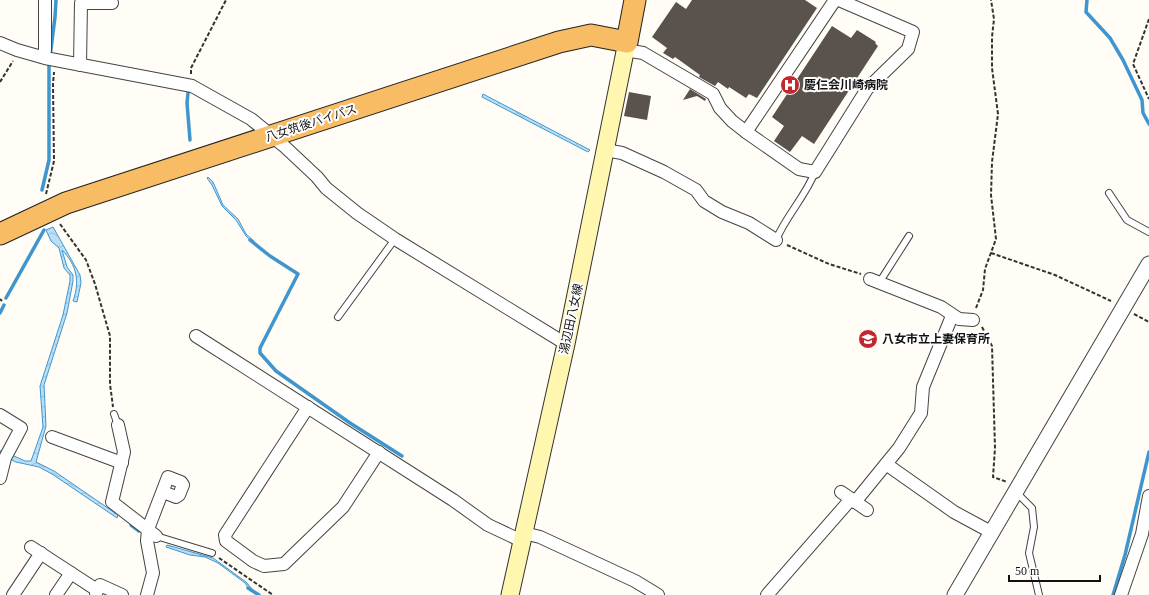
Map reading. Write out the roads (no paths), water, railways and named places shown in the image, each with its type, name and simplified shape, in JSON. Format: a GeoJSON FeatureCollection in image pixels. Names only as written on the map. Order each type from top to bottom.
{"type":"FeatureCollection","features":[{"type":"Feature","properties":{"kind":"highway"},"geometry":{"type":"LineString","coordinates":[[626,46],[635,0]]}},
{"type":"Feature","properties":{"kind":"highway","name":"八女筑後バイパス"},"geometry":{"type":"LineString","coordinates":[[0,234],[66,203],[559,42],[590,35],[626,46]]}},
{"type":"Feature","properties":{"kind":"main road","name":"湯辺田八女線"},"geometry":{"type":"LineString","coordinates":[[510,595],[566,344],[626,46]]}},
{"type":"Feature","properties":{"kind":"street"},"geometry":{"type":"LineString","coordinates":[[45,0],[45,50],[49,59]]}},
{"type":"Feature","properties":{"kind":"street"},"geometry":{"type":"LineString","coordinates":[[746,132],[834,0]]}},
{"type":"Feature","properties":{"kind":"street"},"geometry":{"type":"LineString","coordinates":[[626,46],[643,53],[713,94],[720,108],[732,121],[746,132],[799,169],[815,172],[867,89],[908,49],[913,32],[838,0]]}},
{"type":"Feature","properties":{"kind":"street"},"geometry":{"type":"LineString","coordinates":[[80,65],[81,3],[112,3]]}},
{"type":"Feature","properties":{"kind":"street"},"geometry":{"type":"LineString","coordinates":[[0,42],[17,50],[49,59],[192,86],[251,118],[273,136],[317,177],[326,188],[357,213],[395,239],[566,344]]}},
{"type":"Feature","properties":{"kind":"street"},"geometry":{"type":"LineString","coordinates":[[605,150],[622,153],[664,172],[696,190],[704,201],[722,212],[749,223],[776,240]]}},
{"type":"Feature","properties":{"kind":"street"},"geometry":{"type":"LineString","coordinates":[[955,595],[1016,488],[1149,264]]}},
{"type":"Feature","properties":{"kind":"street"},"geometry":{"type":"LineString","coordinates":[[875,281],[941,307],[952,316],[959,319],[973,320]]}},
{"type":"Feature","properties":{"kind":"street"},"geometry":{"type":"LineString","coordinates":[[767,595],[849,497],[886,464],[921,413],[923,387],[952,316]]}},
{"type":"Feature","properties":{"kind":"street"},"geometry":{"type":"LineString","coordinates":[[196,336],[379,452],[488,525],[523,537],[540,537],[635,580],[658,595]]}},
{"type":"Feature","properties":{"kind":"street"},"geometry":{"type":"LineString","coordinates":[[308,407],[225,535],[226,542],[253,561],[264,566],[284,564],[343,507],[379,452]]}},
{"type":"Feature","properties":{"kind":"street"},"geometry":{"type":"LineString","coordinates":[[0,415],[21,428],[5,458],[0,478]]}},
{"type":"Feature","properties":{"kind":"street"},"geometry":{"type":"LineString","coordinates":[[116,419],[124,452],[112,502],[152,532]]}},
{"type":"Feature","properties":{"kind":"street"},"geometry":{"type":"LineString","coordinates":[[52,437],[122,464]]}},
{"type":"Feature","properties":{"kind":"street"},"geometry":{"type":"LineString","coordinates":[[886,464],[954,512],[991,532]]}},
{"type":"Feature","properties":{"kind":"street"},"geometry":{"type":"LineString","coordinates":[[147,595],[153,573],[147,541],[152,532],[163,492]]}},
{"type":"Feature","properties":{"kind":"street"},"geometry":{"type":"LineString","coordinates":[[1121,595],[1142,534],[1149,496]]}},
{"type":"Feature","properties":{"kind":"street"},"geometry":{"type":"LineString","coordinates":[[849,497],[867,510]]}},
{"type":"Feature","properties":{"kind":"street"},"geometry":{"type":"LineString","coordinates":[[13,595],[36,550],[71,573],[96,593],[100,585],[122,595]]}},
{"type":"Feature","properties":{"kind":"street"},"geometry":{"type":"LineString","coordinates":[[56,595],[71,573]]}},
{"type":"Feature","properties":{"kind":"lane"},"geometry":{"type":"LineString","coordinates":[[776,240],[781,229],[810,184],[815,172]]}},
{"type":"Feature","properties":{"kind":"lane"},"geometry":{"type":"LineString","coordinates":[[1109,193],[1127,220],[1149,232]]}},
{"type":"Feature","properties":{"kind":"lane"},"geometry":{"type":"LineString","coordinates":[[875,281],[909,236]]}},
{"type":"Feature","properties":{"kind":"lane"},"geometry":{"type":"LineString","coordinates":[[338,317],[395,239]]}},
{"type":"Feature","properties":{"kind":"lane"},"geometry":{"type":"LineString","coordinates":[[1016,488],[1032,508],[1034,527],[1029,553],[1038,595]]}},
{"type":"Feature","properties":{"kind":"lane"},"geometry":{"type":"LineString","coordinates":[[152,532],[212,553]]}},
{"type":"Feature","properties":{"kind":"water"},"geometry":{"type":"Polygon","coordinates":[[[483,94],[590,150],[588,152],[482,97],[483,94]]]}},
{"type":"Feature","properties":{"kind":"water"},"geometry":{"type":"Polygon","coordinates":[[[208,177],[213,182],[223,205],[238,219],[246,234],[254,241],[253,243],[246,236],[236,220],[222,206],[207,178],[208,177]]]}},
{"type":"Feature","properties":{"kind":"water"},"geometry":{"type":"Polygon","coordinates":[[[53,227],[80,275],[81,283],[77,302],[73,301],[77,280],[76,274],[71,262],[62,250],[67,267],[73,275],[73,281],[67,313],[44,385],[46,426],[36,462],[54,471],[118,515],[117,518],[52,474],[39,467],[16,462],[2,455],[0,458],[0,451],[3,451],[25,461],[31,461],[43,427],[40,386],[63,315],[70,281],[70,275],[64,268],[59,248],[51,241],[46,230],[53,227]]]}},
{"type":"Feature","properties":{"kind":"water"},"geometry":{"type":"Polygon","coordinates":[[[167,545],[213,558],[246,582],[253,590],[251,592],[245,583],[218,563],[205,557],[190,555],[166,547],[167,545]]]}},
{"type":"Feature","properties":{"kind":"waterway"},"geometry":{"type":"LineString","coordinates":[[42,190],[49,160],[49,65],[56,0]]}},
{"type":"Feature","properties":{"kind":"waterway"},"geometry":{"type":"LineString","coordinates":[[1087,0],[1086,12],[1110,38],[1123,60],[1142,100],[1143,113],[1149,124]]}},
{"type":"Feature","properties":{"kind":"waterway"},"geometry":{"type":"LineString","coordinates":[[188,93],[187,103],[190,140]]}},
{"type":"Feature","properties":{"kind":"waterway"},"geometry":{"type":"LineString","coordinates":[[6,298],[44,230]]}},
{"type":"Feature","properties":{"kind":"waterway"},"geometry":{"type":"LineString","coordinates":[[250,240],[270,256],[298,274],[260,348],[260,353],[276,371],[350,423],[402,456]]}},
{"type":"Feature","properties":{"kind":"waterway"},"geometry":{"type":"LineString","coordinates":[[0,313],[4,305]]}},
{"type":"Feature","properties":{"kind":"waterway"},"geometry":{"type":"LineString","coordinates":[[1113,595],[1125,555],[1149,452]]}},
{"type":"Feature","properties":{"kind":"waterway"},"geometry":{"type":"LineString","coordinates":[[131,525],[139,531]]}},
{"type":"Feature","properties":{"kind":"waterway"},"geometry":{"type":"LineString","coordinates":[[248,588],[259,595]]}},
{"type":"Feature","properties":{"kind":"place","name":"慶仁会川崎病院"},"geometry":{"type":"Point","coordinates":[790,85]}},
{"type":"Feature","properties":{"kind":"place","name":"八女市立上妻保育所"},"geometry":{"type":"Point","coordinates":[868,339]}}]}
